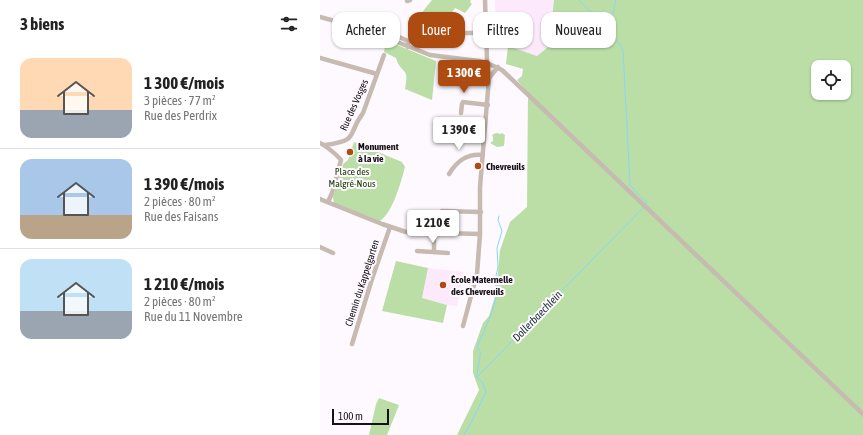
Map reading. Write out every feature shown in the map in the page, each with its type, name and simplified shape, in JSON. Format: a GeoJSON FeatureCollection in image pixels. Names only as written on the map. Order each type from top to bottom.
{"type":"FeatureCollection","features":[{"type":"Feature","properties":{"kind":"street"},"geometry":{"type":"LineString","coordinates":[[485,0],[485,12]]}},
{"type":"Feature","properties":{"kind":"street"},"geometry":{"type":"LineString","coordinates":[[320,17],[367,30],[408,47]]}},
{"type":"Feature","properties":{"kind":"street"},"geometry":{"type":"LineString","coordinates":[[411,48],[437,57],[487,63],[508,75],[863,414]]}},
{"type":"Feature","properties":{"kind":"street"},"geometry":{"type":"LineString","coordinates":[[463,326],[477,274],[481,212],[480,187],[490,78],[487,63],[487,48]]}},
{"type":"Feature","properties":{"kind":"street","name":"Rue des Vosges"},"geometry":{"type":"LineString","coordinates":[[325,145],[342,142],[352,136],[363,113],[384,55]]}},
{"type":"Feature","properties":{"kind":"street"},"geometry":{"type":"LineString","coordinates":[[320,58],[377,74]]}},
{"type":"Feature","properties":{"kind":"street"},"geometry":{"type":"LineString","coordinates":[[490,78],[498,68]]}},
{"type":"Feature","properties":{"kind":"street"},"geometry":{"type":"LineString","coordinates":[[461,113],[463,102],[488,105]]}},
{"type":"Feature","properties":{"kind":"street"},"geometry":{"type":"LineString","coordinates":[[320,143],[325,145],[341,160],[328,202]]}},
{"type":"Feature","properties":{"kind":"street"},"geometry":{"type":"LineString","coordinates":[[449,174],[460,160],[471,155],[483,155]]}},
{"type":"Feature","properties":{"kind":"street"},"geometry":{"type":"LineString","coordinates":[[320,199],[406,232],[434,234],[480,234]]}},
{"type":"Feature","properties":{"kind":"street"},"geometry":{"type":"LineString","coordinates":[[442,211],[481,212]]}},
{"type":"Feature","properties":{"kind":"street","name":"Chemin du Kappelgarten"},"geometry":{"type":"LineString","coordinates":[[352,344],[390,227]]}},
{"type":"Feature","properties":{"kind":"street"},"geometry":{"type":"LineString","coordinates":[[434,234],[434,252]]}},
{"type":"Feature","properties":{"kind":"street"},"geometry":{"type":"LineString","coordinates":[[320,247],[333,253]]}},
{"type":"Feature","properties":{"kind":"street"},"geometry":{"type":"LineString","coordinates":[[416,251],[448,253]]}},
{"type":"Feature","properties":{"kind":"shaded area"},"geometry":{"type":"Polygon","coordinates":[[[495,0],[554,0],[553,12],[541,12],[541,48],[546,48],[537,56],[514,48],[533,48],[533,12],[496,12],[495,0]]]}},
{"type":"Feature","properties":{"kind":"shaded area","name":"École Maternelle des Chevreuils"},"geometry":{"type":"Polygon","coordinates":[[[428,268],[464,272],[457,306],[422,299],[428,268]]]}},
{"type":"Feature","properties":{"kind":"green space"},"geometry":{"type":"Polygon","coordinates":[[[432,0],[471,0],[470,2],[472,4],[465,13],[455,8],[452,12],[422,12],[432,0]]]}},
{"type":"Feature","properties":{"kind":"green space"},"geometry":{"type":"Polygon","coordinates":[[[554,0],[863,0],[863,435],[457,435],[479,390],[473,373],[473,351],[483,323],[489,316],[496,293],[500,250],[510,222],[527,207],[528,93],[517,80],[522,76],[523,69],[506,64],[508,48],[514,48],[537,56],[547,48],[616,48],[616,12],[553,12],[554,0]]]}},
{"type":"Feature","properties":{"kind":"green space"},"geometry":{"type":"Polygon","coordinates":[[[400,46],[436,61],[432,100],[405,89],[406,74],[400,67],[396,58],[384,52],[385,48],[400,48],[400,46]]]}},
{"type":"Feature","properties":{"kind":"green space"},"geometry":{"type":"Polygon","coordinates":[[[502,133],[505,135],[504,146],[497,147],[490,143],[493,141],[492,135],[502,133]]]}},
{"type":"Feature","properties":{"kind":"green space","name":"Place des Malgré-Nous"},"geometry":{"type":"Polygon","coordinates":[[[354,142],[402,162],[405,167],[393,204],[385,217],[380,221],[334,203],[333,197],[343,164],[348,160],[354,142]]]}},
{"type":"Feature","properties":{"kind":"green space"},"geometry":{"type":"Polygon","coordinates":[[[396,261],[428,268],[422,298],[447,305],[443,323],[382,311],[396,261]]]}},
{"type":"Feature","properties":{"kind":"green space"},"geometry":{"type":"Polygon","coordinates":[[[379,398],[399,405],[387,435],[369,435],[376,404],[379,398]]]}},
{"type":"Feature","properties":{"kind":"waterway","name":"Dollerbaechlein"},"geometry":{"type":"LineString","coordinates":[[579,0],[608,30],[623,50],[630,185],[647,203],[646,204]]}},
{"type":"Feature","properties":{"kind":"waterway"},"geometry":{"type":"LineString","coordinates":[[613,12],[616,0]]}},
{"type":"Feature","properties":{"kind":"waterway","name":"Dollerbaechlein"},"geometry":{"type":"LineString","coordinates":[[477,377],[643,208]]}},
{"type":"Feature","properties":{"kind":"waterway"},"geometry":{"type":"LineString","coordinates":[[477,375],[480,354],[477,347],[491,315],[497,294],[497,248],[502,231],[498,220],[499,216]]}},
{"type":"Feature","properties":{"kind":"waterway","name":"Dollerbaechlein"},"geometry":{"type":"LineString","coordinates":[[464,435],[486,392],[482,382],[477,377]]}},
{"type":"Feature","properties":{"kind":"place","name":"Monument à la vie"},"geometry":{"type":"Point","coordinates":[350,152]}},
{"type":"Feature","properties":{"kind":"place","name":"Chevreuils"},"geometry":{"type":"Point","coordinates":[478,166]}},
{"type":"Feature","properties":{"kind":"place","name":"École Maternelle des Chevreuils"},"geometry":{"type":"Point","coordinates":[443,285]}}]}
